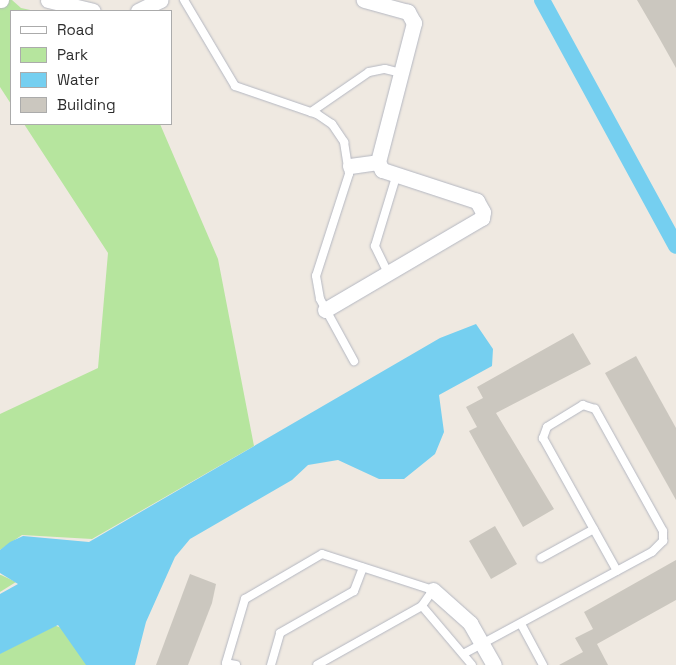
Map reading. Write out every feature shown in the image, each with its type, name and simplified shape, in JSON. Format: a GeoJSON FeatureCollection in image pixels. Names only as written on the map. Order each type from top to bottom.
{"type":"FeatureCollection","features":[{"type":"Feature","properties":{"kind":"street"},"geometry":{"type":"LineString","coordinates":[[48,0],[88,10]]}},
{"type":"Feature","properties":{"kind":"street"},"geometry":{"type":"LineString","coordinates":[[140,10],[161,0]]}},
{"type":"Feature","properties":{"kind":"street"},"geometry":{"type":"LineString","coordinates":[[364,0],[408,12],[414,23],[378,162]]}},
{"type":"Feature","properties":{"kind":"street"},"geometry":{"type":"LineString","coordinates":[[326,310],[482,218],[483,212],[477,200],[396,177],[378,162],[350,166]]}},
{"type":"Feature","properties":{"kind":"street"},"geometry":{"type":"LineString","coordinates":[[433,590],[455,606],[494,665]]}},
{"type":"Feature","properties":{"kind":"lane"},"geometry":{"type":"LineString","coordinates":[[184,0],[235,86],[311,112],[332,124],[344,142],[350,166],[316,276],[326,310],[354,361]]}},
{"type":"Feature","properties":{"kind":"lane"},"geometry":{"type":"LineString","coordinates":[[311,112],[369,72],[385,69],[401,73]]}},
{"type":"Feature","properties":{"kind":"lane"},"geometry":{"type":"LineString","coordinates":[[388,273],[375,246],[396,177]]}},
{"type":"Feature","properties":{"kind":"lane"},"geometry":{"type":"LineString","coordinates":[[466,653],[652,552],[663,541],[663,531],[595,409],[583,405],[548,427],[543,438],[617,571]]}},
{"type":"Feature","properties":{"kind":"lane"},"geometry":{"type":"LineString","coordinates":[[541,558],[594,529]]}},
{"type":"Feature","properties":{"kind":"lane"},"geometry":{"type":"LineString","coordinates":[[236,665],[226,663],[245,599],[322,554],[433,590],[422,606],[316,665]]}},
{"type":"Feature","properties":{"kind":"lane"},"geometry":{"type":"LineString","coordinates":[[272,665],[280,634],[354,591],[363,568]]}},
{"type":"Feature","properties":{"kind":"lane"},"geometry":{"type":"LineString","coordinates":[[422,606],[466,653],[472,665]]}},
{"type":"Feature","properties":{"kind":"lane"},"geometry":{"type":"LineString","coordinates":[[521,624],[542,665]]}},
{"type":"Feature","properties":{"kind":"green space"},"geometry":{"type":"Polygon","coordinates":[[[0,0],[12,0],[21,8],[30,10],[10,10],[10,102],[0,87],[0,0]]]}},
{"type":"Feature","properties":{"kind":"green space"},"geometry":{"type":"Polygon","coordinates":[[[25,125],[160,125],[218,259],[254,446],[92,539],[22,535],[0,550],[0,414],[98,368],[108,253],[25,125]]]}},
{"type":"Feature","properties":{"kind":"green space"},"geometry":{"type":"Polygon","coordinates":[[[1,575],[16,582],[0,592],[1,575]]]}},
{"type":"Feature","properties":{"kind":"green space"},"geometry":{"type":"Polygon","coordinates":[[[51,624],[67,630],[88,665],[0,665],[0,653],[51,624]]]}},
{"type":"Feature","properties":{"kind":"water"},"geometry":{"type":"Polygon","coordinates":[[[476,324],[493,349],[492,366],[439,395],[444,432],[435,454],[404,479],[379,479],[338,460],[308,465],[292,480],[190,539],[175,557],[146,622],[135,665],[86,665],[58,625],[0,654],[0,594],[18,584],[0,573],[0,550],[10,542],[23,536],[89,542],[440,338],[476,324]]]}},
{"type":"Feature","properties":{"kind":"building"},"geometry":{"type":"Polygon","coordinates":[[[637,0],[676,0],[676,68],[658,36],[637,0]]]}},
{"type":"Feature","properties":{"kind":"building"},"geometry":{"type":"Polygon","coordinates":[[[573,333],[591,364],[496,413],[554,509],[523,527],[469,431],[477,427],[466,407],[483,398],[477,387],[573,333]]]}},
{"type":"Feature","properties":{"kind":"building"},"geometry":{"type":"Polygon","coordinates":[[[636,356],[676,428],[676,500],[605,373],[636,356]]]}},
{"type":"Feature","properties":{"kind":"building"},"geometry":{"type":"Polygon","coordinates":[[[495,526],[517,564],[491,579],[469,541],[495,526]]]}},
{"type":"Feature","properties":{"kind":"building"},"geometry":{"type":"Polygon","coordinates":[[[676,560],[676,600],[597,644],[608,665],[559,665],[583,652],[575,638],[593,629],[584,612],[676,560]]]}},
{"type":"Feature","properties":{"kind":"building"},"geometry":{"type":"Polygon","coordinates":[[[190,574],[216,584],[212,603],[188,665],[156,665],[190,574]]]}},
{"type":"Feature","properties":{"kind":"waterway"},"geometry":{"type":"LineString","coordinates":[[542,0],[676,246]]}}]}
